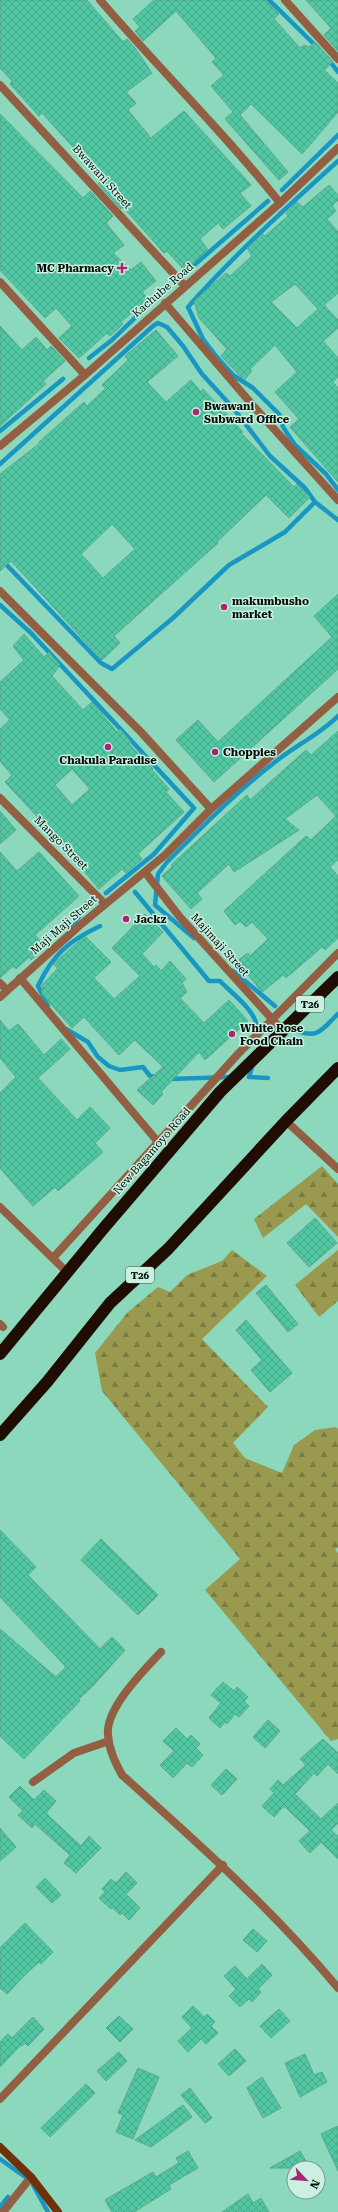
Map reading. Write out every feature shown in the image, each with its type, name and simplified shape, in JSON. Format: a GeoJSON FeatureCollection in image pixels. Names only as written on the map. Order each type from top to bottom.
{"type":"FeatureCollection","features":[{"type":"Feature","properties":{"kind":"highway","name":"New Bagamoyo Road"},"geometry":{"type":"LineString","coordinates":[[0,1354],[67,1272],[220,1092],[338,977]]}},
{"type":"Feature","properties":{"kind":"highway","name":"T26"},"geometry":{"type":"LineString","coordinates":[[0,1435],[47,1382],[110,1303],[168,1249],[286,1121],[338,1068]]}},
{"type":"Feature","properties":{"kind":"main road"},"geometry":{"type":"LineString","coordinates":[[0,2147],[31,2177],[58,2212]]}},
{"type":"Feature","properties":{"kind":"street"},"geometry":{"type":"LineString","coordinates":[[100,0],[142,49],[243,157],[280,203]]}},
{"type":"Feature","properties":{"kind":"street"},"geometry":{"type":"LineString","coordinates":[[285,0],[338,60]]}},
{"type":"Feature","properties":{"kind":"street","name":"Bwawani Street"},"geometry":{"type":"LineString","coordinates":[[0,85],[185,286]]}},
{"type":"Feature","properties":{"kind":"street","name":"Kachube Road"},"geometry":{"type":"LineString","coordinates":[[0,446],[85,375],[280,203],[338,148]]}},
{"type":"Feature","properties":{"kind":"street"},"geometry":{"type":"LineString","coordinates":[[0,282],[85,375]]}},
{"type":"Feature","properties":{"kind":"street"},"geometry":{"type":"LineString","coordinates":[[165,303],[255,408],[338,500]]}},
{"type":"Feature","properties":{"kind":"street"},"geometry":{"type":"LineString","coordinates":[[0,591],[141,732],[211,809]]}},
{"type":"Feature","properties":{"kind":"street","name":"Maji Maji Street"},"geometry":{"type":"LineString","coordinates":[[0,997],[20,978],[165,855],[211,809],[338,696]]}},
{"type":"Feature","properties":{"kind":"street","name":"Mango Street"},"geometry":{"type":"LineString","coordinates":[[0,798],[106,904]]}},
{"type":"Feature","properties":{"kind":"street","name":"Majimaji Street"},"geometry":{"type":"LineString","coordinates":[[145,872],[179,916],[282,1030]]}},
{"type":"Feature","properties":{"kind":"street"},"geometry":{"type":"LineString","coordinates":[[53,1258],[272,1019],[338,953]]}},
{"type":"Feature","properties":{"kind":"street"},"geometry":{"type":"LineString","coordinates":[[20,978],[158,1142]]}},
{"type":"Feature","properties":{"kind":"street"},"geometry":{"type":"LineString","coordinates":[[0,983],[7,990]]}},
{"type":"Feature","properties":{"kind":"street"},"geometry":{"type":"LineString","coordinates":[[286,1121],[338,1169]]}},
{"type":"Feature","properties":{"kind":"street"},"geometry":{"type":"LineString","coordinates":[[0,1207],[67,1272]]}},
{"type":"Feature","properties":{"kind":"street"},"geometry":{"type":"LineString","coordinates":[[161,1652],[130,1685],[112,1715],[107,1734],[112,1756],[122,1775],[223,1865],[320,1966],[338,1988]]}},
{"type":"Feature","properties":{"kind":"street"},"geometry":{"type":"LineString","coordinates":[[33,1782],[74,1753],[109,1741]]}},
{"type":"Feature","properties":{"kind":"street"},"geometry":{"type":"LineString","coordinates":[[0,2100],[223,1865]]}},
{"type":"Feature","properties":{"kind":"street"},"geometry":{"type":"LineString","coordinates":[[2,2212],[31,2177]]}},
{"type":"Feature","properties":{"kind":"green space"},"geometry":{"type":"Polygon","coordinates":[[[322,1166],[338,1184],[338,1237],[306,1204],[263,1238],[254,1219],[322,1166]]]}},
{"type":"Feature","properties":{"kind":"green space"},"geometry":{"type":"Polygon","coordinates":[[[232,1250],[267,1276],[202,1339],[268,1407],[233,1443],[245,1458],[282,1473],[294,1445],[315,1430],[336,1427],[338,1429],[338,1548],[335,1549],[338,1553],[338,1739],[331,1741],[205,1590],[240,1559],[102,1391],[95,1353],[127,1313],[158,1287],[170,1292],[187,1275],[222,1261],[232,1250]]]}},
{"type":"Feature","properties":{"kind":"green space"},"geometry":{"type":"Polygon","coordinates":[[[338,1250],[338,1301],[319,1317],[295,1285],[338,1250]]]}},
{"type":"Feature","properties":{"kind":"building"},"geometry":{"type":"Polygon","coordinates":[[[0,0],[87,0],[123,42],[127,39],[152,73],[126,92],[136,103],[128,110],[151,138],[184,111],[251,185],[240,193],[251,206],[223,229],[218,223],[200,239],[208,250],[185,271],[167,251],[164,253],[123,207],[121,209],[98,184],[101,181],[73,147],[42,113],[39,116],[10,84],[12,81],[0,68],[0,0]]]}},
{"type":"Feature","properties":{"kind":"building"},"geometry":{"type":"Polygon","coordinates":[[[154,0],[266,0],[279,14],[274,19],[300,48],[304,45],[309,47],[315,42],[333,62],[324,70],[338,83],[338,112],[302,154],[251,104],[240,115],[288,172],[279,180],[225,119],[233,112],[211,86],[224,75],[212,62],[216,58],[176,11],[143,41],[135,31],[140,27],[133,19],[154,0]]]}},
{"type":"Feature","properties":{"kind":"building"},"geometry":{"type":"Polygon","coordinates":[[[306,0],[338,0],[338,51],[324,35],[331,28],[306,0]]]}},
{"type":"Feature","properties":{"kind":"building"},"geometry":{"type":"Polygon","coordinates":[[[0,114],[83,198],[90,191],[113,216],[106,223],[124,245],[113,253],[131,270],[141,262],[156,281],[142,292],[148,299],[121,322],[123,324],[110,336],[107,333],[79,358],[59,338],[72,326],[56,308],[45,318],[0,270],[0,114]]]}},
{"type":"Feature","properties":{"kind":"building"},"geometry":{"type":"Polygon","coordinates":[[[329,185],[338,195],[338,200],[332,206],[336,211],[327,219],[338,232],[338,293],[324,305],[338,320],[338,328],[323,341],[338,358],[338,377],[333,382],[338,388],[338,482],[290,427],[299,419],[275,392],[297,372],[275,345],[250,369],[252,371],[244,380],[221,356],[227,349],[199,318],[194,301],[226,273],[230,276],[252,256],[247,248],[263,234],[265,236],[288,216],[286,213],[297,202],[303,207],[329,185]],[[295,284],[271,302],[297,328],[318,309],[295,284]]]}},
{"type":"Feature","properties":{"kind":"building"},"geometry":{"type":"Polygon","coordinates":[[[0,326],[22,350],[36,337],[47,350],[51,346],[65,361],[43,381],[46,384],[0,426],[0,326]]]}},
{"type":"Feature","properties":{"kind":"building"},"geometry":{"type":"Polygon","coordinates":[[[156,330],[178,356],[147,382],[166,402],[191,380],[201,392],[203,389],[243,432],[241,433],[294,487],[297,484],[310,497],[289,518],[266,495],[217,542],[218,543],[114,636],[120,643],[102,660],[11,561],[0,571],[0,474],[40,443],[39,442],[84,402],[87,406],[106,388],[102,385],[128,360],[125,356],[156,330]],[[112,524],[81,554],[103,578],[135,549],[112,524]]]}},
{"type":"Feature","properties":{"kind":"building"},"geometry":{"type":"Polygon","coordinates":[[[338,594],[338,669],[214,782],[176,740],[198,720],[218,742],[332,637],[314,616],[338,594]]]}},
{"type":"Feature","properties":{"kind":"building"},"geometry":{"type":"Polygon","coordinates":[[[24,634],[44,657],[49,652],[60,665],[52,676],[83,710],[92,702],[117,732],[120,729],[131,742],[129,744],[153,769],[152,770],[169,789],[166,792],[184,812],[138,854],[142,859],[126,873],[122,869],[99,889],[83,870],[84,868],[63,845],[66,844],[45,820],[42,822],[5,782],[12,775],[0,761],[0,729],[10,720],[0,709],[0,682],[24,660],[13,646],[24,634]],[[72,769],[55,785],[72,805],[90,789],[72,769]]]}},
{"type":"Feature","properties":{"kind":"building"},"geometry":{"type":"Polygon","coordinates":[[[338,731],[338,860],[330,867],[338,876],[338,938],[325,950],[322,947],[286,978],[283,975],[262,992],[237,961],[248,953],[250,956],[268,939],[252,922],[246,927],[240,921],[235,925],[224,911],[306,836],[311,840],[336,816],[317,795],[285,819],[299,830],[234,872],[229,864],[197,893],[202,899],[191,909],[162,876],[173,866],[171,865],[247,795],[250,800],[306,750],[311,755],[338,731]]]}},
{"type":"Feature","properties":{"kind":"building"},"geometry":{"type":"Polygon","coordinates":[[[0,811],[16,830],[0,844],[0,811]]]}},
{"type":"Feature","properties":{"kind":"building"},"geometry":{"type":"Polygon","coordinates":[[[0,852],[17,871],[39,852],[79,896],[35,935],[45,947],[31,960],[29,957],[16,969],[13,966],[0,978],[0,852]]]}},
{"type":"Feature","properties":{"kind":"building"},"geometry":{"type":"Polygon","coordinates":[[[145,914],[163,932],[142,954],[154,967],[156,965],[161,971],[170,961],[186,979],[182,983],[187,992],[180,998],[204,1023],[229,1000],[248,1021],[205,1060],[199,1052],[161,1092],[163,1094],[153,1105],[137,1090],[163,1067],[135,1040],[119,1055],[84,1017],[72,1028],[42,994],[42,985],[58,968],[53,964],[85,936],[111,962],[94,978],[114,999],[140,976],[112,948],[145,914]]]}},
{"type":"Feature","properties":{"kind":"building"},"geometry":{"type":"Polygon","coordinates":[[[0,1020],[9,1031],[18,1024],[44,1055],[61,1039],[70,1049],[38,1078],[77,1120],[90,1107],[110,1128],[95,1143],[103,1152],[58,1191],[55,1187],[33,1206],[0,1168],[0,1093],[16,1077],[0,1058],[0,1020]]]}},
{"type":"Feature","properties":{"kind":"building"},"geometry":{"type":"Polygon","coordinates":[[[315,1218],[337,1243],[309,1267],[287,1243],[315,1218]]]}},
{"type":"Feature","properties":{"kind":"building"},"geometry":{"type":"Polygon","coordinates":[[[266,1285],[298,1324],[288,1332],[256,1293],[266,1285]]]}},
{"type":"Feature","properties":{"kind":"building"},"geometry":{"type":"Polygon","coordinates":[[[246,1320],[292,1373],[270,1392],[251,1370],[262,1360],[236,1330],[246,1320]]]}},
{"type":"Feature","properties":{"kind":"building"},"geometry":{"type":"Polygon","coordinates":[[[0,1530],[36,1567],[28,1575],[100,1649],[112,1637],[125,1650],[93,1686],[79,1699],[80,1701],[24,1759],[0,1736],[0,1629],[56,1677],[66,1667],[0,1597],[0,1530]]]}},
{"type":"Feature","properties":{"kind":"building"},"geometry":{"type":"Polygon","coordinates":[[[101,1539],[158,1595],[138,1615],[81,1560],[101,1539]]]}},
{"type":"Feature","properties":{"kind":"building"},"geometry":{"type":"Polygon","coordinates":[[[223,1682],[234,1691],[237,1687],[248,1697],[244,1701],[249,1706],[239,1717],[235,1714],[227,1724],[225,1722],[220,1728],[209,1718],[221,1703],[211,1695],[223,1682]]]}},
{"type":"Feature","properties":{"kind":"building"},"geometry":{"type":"Polygon","coordinates":[[[268,1720],[280,1731],[265,1748],[253,1737],[268,1720]]]}},
{"type":"Feature","properties":{"kind":"building"},"geometry":{"type":"Polygon","coordinates":[[[176,1728],[187,1739],[191,1735],[200,1744],[196,1748],[203,1755],[192,1767],[187,1763],[173,1778],[160,1765],[174,1751],[163,1741],[176,1728]]]}},
{"type":"Feature","properties":{"kind":"building"},"geometry":{"type":"Polygon","coordinates":[[[323,1739],[338,1753],[338,1774],[328,1764],[317,1776],[314,1773],[295,1794],[321,1819],[338,1803],[338,1823],[331,1830],[338,1836],[338,1859],[321,1842],[310,1853],[299,1841],[310,1831],[284,1806],[274,1817],[262,1806],[274,1793],[270,1789],[278,1780],[283,1785],[306,1765],[300,1759],[323,1739]]]}},
{"type":"Feature","properties":{"kind":"building"},"geometry":{"type":"Polygon","coordinates":[[[226,1769],[237,1779],[222,1795],[211,1785],[226,1769]]]}},
{"type":"Feature","properties":{"kind":"building"},"geometry":{"type":"Polygon","coordinates":[[[20,1786],[34,1800],[44,1790],[56,1801],[46,1813],[81,1846],[89,1836],[101,1848],[76,1873],[64,1863],[70,1855],[35,1824],[32,1828],[18,1815],[23,1811],[9,1797],[20,1786]]]}},
{"type":"Feature","properties":{"kind":"building"},"geometry":{"type":"Polygon","coordinates":[[[0,1828],[16,1847],[0,1861],[0,1828]]]}},
{"type":"Feature","properties":{"kind":"building"},"geometry":{"type":"Polygon","coordinates":[[[126,1872],[137,1883],[126,1894],[140,1908],[129,1920],[122,1913],[120,1915],[112,1907],[111,1909],[99,1898],[105,1892],[102,1889],[111,1879],[116,1883],[126,1872]]]}},
{"type":"Feature","properties":{"kind":"building"},"geometry":{"type":"Polygon","coordinates":[[[45,1878],[61,1895],[52,1903],[36,1887],[45,1878]]]}},
{"type":"Feature","properties":{"kind":"building"},"geometry":{"type":"Polygon","coordinates":[[[25,1923],[53,1952],[41,1964],[39,1962],[7,1994],[0,1988],[0,1948],[25,1923]]]}},
{"type":"Feature","properties":{"kind":"building"},"geometry":{"type":"Polygon","coordinates":[[[253,1929],[267,1941],[257,1952],[243,1940],[253,1929]]]}},
{"type":"Feature","properties":{"kind":"building"},"geometry":{"type":"Polygon","coordinates":[[[262,1964],[272,1975],[258,1989],[261,1992],[252,2002],[249,1999],[240,2007],[229,1996],[236,1989],[224,1976],[235,1966],[247,1979],[262,1964]]]}},
{"type":"Feature","properties":{"kind":"building"},"geometry":{"type":"Polygon","coordinates":[[[193,2006],[204,2017],[207,2014],[215,2022],[211,2026],[218,2033],[206,2044],[201,2039],[188,2052],[178,2041],[192,2028],[182,2017],[193,2006]]]}},
{"type":"Feature","properties":{"kind":"building"},"geometry":{"type":"Polygon","coordinates":[[[279,2009],[290,2021],[271,2038],[260,2026],[279,2009]]]}},
{"type":"Feature","properties":{"kind":"building"},"geometry":{"type":"Polygon","coordinates":[[[119,2016],[133,2029],[120,2042],[106,2028],[119,2016]]]}},
{"type":"Feature","properties":{"kind":"building"},"geometry":{"type":"Polygon","coordinates":[[[33,2017],[44,2029],[28,2046],[25,2043],[22,2046],[21,2045],[0,2067],[0,2042],[8,2034],[12,2038],[33,2017]]]}},
{"type":"Feature","properties":{"kind":"building"},"geometry":{"type":"Polygon","coordinates":[[[235,2049],[246,2061],[229,2076],[218,2064],[235,2049]]]}},
{"type":"Feature","properties":{"kind":"building"},"geometry":{"type":"Polygon","coordinates":[[[119,2052],[127,2061],[106,2081],[97,2071],[119,2052]]]}},
{"type":"Feature","properties":{"kind":"building"},"geometry":{"type":"Polygon","coordinates":[[[305,2054],[314,2075],[322,2072],[327,2082],[300,2097],[285,2063],[305,2054]]]}},
{"type":"Feature","properties":{"kind":"building"},"geometry":{"type":"Polygon","coordinates":[[[138,2068],[159,2077],[133,2139],[116,2132],[123,2115],[118,2113],[138,2068]]]}},
{"type":"Feature","properties":{"kind":"building"},"geometry":{"type":"Polygon","coordinates":[[[262,2077],[281,2108],[263,2118],[247,2088],[262,2077]]]}},
{"type":"Feature","properties":{"kind":"building"},"geometry":{"type":"Polygon","coordinates":[[[86,2084],[95,2093],[50,2137],[41,2128],[86,2084]]]}},
{"type":"Feature","properties":{"kind":"building"},"geometry":{"type":"Polygon","coordinates":[[[190,2088],[212,2118],[205,2123],[181,2095],[190,2088]]]}},
{"type":"Feature","properties":{"kind":"building"},"geometry":{"type":"Polygon","coordinates":[[[183,2105],[192,2117],[151,2147],[135,2140],[183,2105]]]}},
{"type":"Feature","properties":{"kind":"building"},"geometry":{"type":"Polygon","coordinates":[[[338,2126],[338,2171],[321,2134],[338,2126]]]}},
{"type":"Feature","properties":{"kind":"building"},"geometry":{"type":"Polygon","coordinates":[[[188,2151],[198,2168],[169,2185],[171,2189],[134,2212],[112,2212],[105,2200],[153,2172],[156,2177],[179,2163],[176,2158],[188,2151]]]}},
{"type":"Feature","properties":{"kind":"building"},"geometry":{"type":"Polygon","coordinates":[[[300,2151],[305,2160],[286,2160],[286,2168],[270,2168],[300,2151]]]}},
{"type":"Feature","properties":{"kind":"building"},"geometry":{"type":"Polygon","coordinates":[[[248,2194],[253,2203],[261,2198],[269,2212],[222,2212],[248,2194]]]}},
{"type":"Feature","properties":{"kind":"waterway"},"geometry":{"type":"LineString","coordinates":[[269,0],[318,48]]}},
{"type":"Feature","properties":{"kind":"waterway"},"geometry":{"type":"LineString","coordinates":[[328,59],[338,72]]}},
{"type":"Feature","properties":{"kind":"waterway"},"geometry":{"type":"LineString","coordinates":[[282,190],[338,135]]}},
{"type":"Feature","properties":{"kind":"waterway"},"geometry":{"type":"LineString","coordinates":[[338,161],[242,250],[188,307],[203,339],[216,356],[233,375],[253,388],[279,414],[283,427],[295,445],[326,474],[338,490]]}},
{"type":"Feature","properties":{"kind":"waterway"},"geometry":{"type":"LineString","coordinates":[[185,273],[268,201]]}},
{"type":"Feature","properties":{"kind":"waterway"},"geometry":{"type":"LineString","coordinates":[[89,358],[112,340],[165,289]]}},
{"type":"Feature","properties":{"kind":"waterway"},"geometry":{"type":"LineString","coordinates":[[0,464],[158,323],[167,327],[183,346],[202,374],[234,409],[270,456],[305,488],[315,502],[338,520]]}},
{"type":"Feature","properties":{"kind":"waterway"},"geometry":{"type":"LineString","coordinates":[[0,431],[63,379]]}},
{"type":"Feature","properties":{"kind":"waterway"},"geometry":{"type":"LineString","coordinates":[[0,558],[101,663],[112,669],[173,618],[229,565],[285,532],[315,502]]}},
{"type":"Feature","properties":{"kind":"waterway"},"geometry":{"type":"LineString","coordinates":[[0,605],[31,633],[194,808],[154,854],[106,893]]}},
{"type":"Feature","properties":{"kind":"waterway"},"geometry":{"type":"LineString","coordinates":[[194,938],[155,905],[158,874],[167,862],[194,835],[250,783],[279,759],[317,733],[338,716]]}},
{"type":"Feature","properties":{"kind":"waterway"},"geometry":{"type":"LineString","coordinates":[[135,892],[209,981],[220,981],[248,1008],[256,1021],[257,1028],[254,1032]]}},
{"type":"Feature","properties":{"kind":"waterway"},"geometry":{"type":"LineString","coordinates":[[72,928],[87,903]]}},
{"type":"Feature","properties":{"kind":"waterway"},"geometry":{"type":"LineString","coordinates":[[48,1006],[38,986],[50,965],[71,943],[100,926]]}},
{"type":"Feature","properties":{"kind":"waterway"},"geometry":{"type":"LineString","coordinates":[[233,971],[275,1006]]}},
{"type":"Feature","properties":{"kind":"waterway"},"geometry":{"type":"LineString","coordinates":[[297,1031],[310,1034],[320,1031],[338,1014]]}},
{"type":"Feature","properties":{"kind":"waterway"},"geometry":{"type":"LineString","coordinates":[[66,1029],[88,1042],[98,1057],[109,1066],[120,1070],[143,1067],[150,1076],[158,1077]]}},
{"type":"Feature","properties":{"kind":"waterway"},"geometry":{"type":"LineString","coordinates":[[252,1067],[249,1077],[268,1078]]}},
{"type":"Feature","properties":{"kind":"waterway"},"geometry":{"type":"LineString","coordinates":[[169,1079],[232,1077]]}},
{"type":"Feature","properties":{"kind":"waterway"},"geometry":{"type":"LineString","coordinates":[[0,2159],[28,2179]]}},
{"type":"Feature","properties":{"kind":"waterway"},"geometry":{"type":"LineString","coordinates":[[33,2185],[48,2212]]}},
{"type":"Feature","properties":{"kind":"waterway"},"geometry":{"type":"LineString","coordinates":[[0,2207],[8,2197]]}},
{"type":"Feature","properties":{"kind":"place","name":"MC Pharmacy"},"geometry":{"type":"Point","coordinates":[122,268]}},
{"type":"Feature","properties":{"kind":"place","name":"Bwawani Subward Office"},"geometry":{"type":"Point","coordinates":[196,412]}},
{"type":"Feature","properties":{"kind":"place","name":"makumbusho market"},"geometry":{"type":"Point","coordinates":[224,607]}},
{"type":"Feature","properties":{"kind":"place","name":"Chakula Paradise"},"geometry":{"type":"Point","coordinates":[108,747]}},
{"type":"Feature","properties":{"kind":"place","name":"Choppies"},"geometry":{"type":"Point","coordinates":[215,752]}},
{"type":"Feature","properties":{"kind":"place","name":"Jackz"},"geometry":{"type":"Point","coordinates":[126,919]}},
{"type":"Feature","properties":{"kind":"place","name":"White Rose Food Chain"},"geometry":{"type":"Point","coordinates":[232,1034]}}]}
